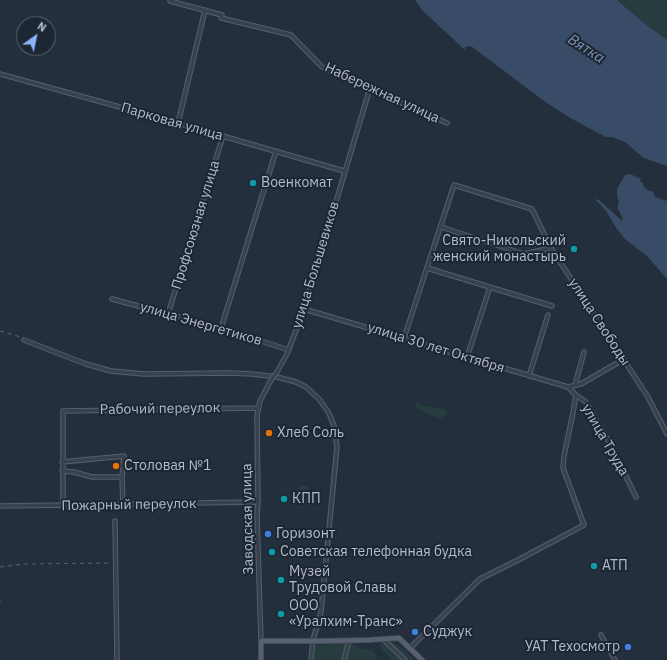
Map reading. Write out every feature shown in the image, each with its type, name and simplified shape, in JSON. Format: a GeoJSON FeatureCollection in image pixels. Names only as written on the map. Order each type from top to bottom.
{"type":"FeatureCollection","features":[{"type":"Feature","properties":{"kind":"main road"},"geometry":{"type":"LineString","coordinates":[[261,641],[349,641],[399,638],[422,660]]}},
{"type":"Feature","properties":{"kind":"main road","name":"Заводская улица"},"geometry":{"type":"LineString","coordinates":[[261,641],[261,660]]}},
{"type":"Feature","properties":{"kind":"street","name":"Набережная улица"},"geometry":{"type":"LineString","coordinates":[[170,0],[222,15],[221,18],[292,35],[321,66],[331,72],[447,123]]}},
{"type":"Feature","properties":{"kind":"street"},"geometry":{"type":"LineString","coordinates":[[178,123],[205,10]]}},
{"type":"Feature","properties":{"kind":"street","name":"Парковая улица"},"geometry":{"type":"LineString","coordinates":[[0,74],[344,170]]}},
{"type":"Feature","properties":{"kind":"street","name":"улица Большевиков"},"geometry":{"type":"LineString","coordinates":[[271,380],[289,350],[304,309],[344,170],[370,88]]}},
{"type":"Feature","properties":{"kind":"street","name":"Профсоюзная улица"},"geometry":{"type":"LineString","coordinates":[[168,314],[223,136]]}},
{"type":"Feature","properties":{"kind":"street"},"geometry":{"type":"LineString","coordinates":[[221,328],[276,151]]}},
{"type":"Feature","properties":{"kind":"street","name":"улица Свободы"},"geometry":{"type":"LineString","coordinates":[[441,227],[454,185],[532,209],[551,248],[648,397],[667,434]]}},
{"type":"Feature","properties":{"kind":"street"},"geometry":{"type":"LineString","coordinates":[[404,338],[441,227],[524,254],[551,248]]}},
{"type":"Feature","properties":{"kind":"street"},"geometry":{"type":"LineString","coordinates":[[427,268],[552,306]]}},
{"type":"Feature","properties":{"kind":"street"},"geometry":{"type":"LineString","coordinates":[[467,357],[490,287]]}},
{"type":"Feature","properties":{"kind":"street","name":"улица Энергетиков"},"geometry":{"type":"LineString","coordinates":[[112,299],[221,328],[289,350]]}},
{"type":"Feature","properties":{"kind":"street","name":"улица 30 лет Октября"},"geometry":{"type":"LineString","coordinates":[[304,309],[568,387]]}},
{"type":"Feature","properties":{"kind":"street"},"geometry":{"type":"LineString","coordinates":[[530,376],[548,314]]}},
{"type":"Feature","properties":{"kind":"street"},"geometry":{"type":"LineString","coordinates":[[24,340],[86,364],[111,371],[144,374],[237,372],[288,379],[306,387],[322,402],[329,413],[334,426],[337,447],[324,591],[321,612],[313,640],[310,660]]}},
{"type":"Feature","properties":{"kind":"street"},"geometry":{"type":"LineString","coordinates":[[575,385],[584,352]]}},
{"type":"Feature","properties":{"kind":"street"},"geometry":{"type":"LineString","coordinates":[[568,387],[581,384],[624,359]]}},
{"type":"Feature","properties":{"kind":"street","name":"Заводская улица"},"geometry":{"type":"LineString","coordinates":[[261,641],[257,516],[258,408],[263,393],[271,380]]}},
{"type":"Feature","properties":{"kind":"street","name":"улица Труда"},"geometry":{"type":"LineString","coordinates":[[568,387],[586,402],[609,442],[636,497]]}},
{"type":"Feature","properties":{"kind":"street"},"geometry":{"type":"LineString","coordinates":[[410,648],[480,578],[520,559],[584,525],[563,468],[576,395]]}},
{"type":"Feature","properties":{"kind":"street","name":"Рабочий переулок"},"geometry":{"type":"LineString","coordinates":[[62,462],[63,411],[258,408]]}},
{"type":"Feature","properties":{"kind":"street"},"geometry":{"type":"LineString","coordinates":[[63,506],[62,462],[124,456],[122,478],[123,505]]}},
{"type":"Feature","properties":{"kind":"street"},"geometry":{"type":"LineString","coordinates":[[62,471],[74,472],[92,477],[122,478]]}},
{"type":"Feature","properties":{"kind":"street","name":"Пожарный переулок"},"geometry":{"type":"LineString","coordinates":[[0,506],[258,502]]}},
{"type":"Feature","properties":{"kind":"street"},"geometry":{"type":"LineString","coordinates":[[115,522],[117,660]]}},
{"type":"Feature","properties":{"kind":"street"},"geometry":{"type":"LineString","coordinates":[[601,635],[615,660]]}},
{"type":"Feature","properties":{"kind":"street"},"geometry":{"type":"LineString","coordinates":[[383,639],[405,660]]}},
{"type":"Feature","properties":{"kind":"street"},"geometry":{"type":"LineString","coordinates":[[344,660],[349,641]]}},
{"type":"Feature","properties":{"kind":"green space"},"geometry":{"type":"Polygon","coordinates":[[[618,0],[667,0],[667,40],[644,23],[618,0]]]}},
{"type":"Feature","properties":{"kind":"green space"},"geometry":{"type":"Polygon","coordinates":[[[417,402],[424,406],[446,409],[447,414],[444,417],[439,418],[431,415],[412,405],[416,405],[417,402]]]}},
{"type":"Feature","properties":{"kind":"green space"},"geometry":{"type":"Polygon","coordinates":[[[299,486],[308,486],[308,505],[299,505],[299,486]]]}},
{"type":"Feature","properties":{"kind":"green space"},"geometry":{"type":"Polygon","coordinates":[[[350,642],[362,649],[372,649],[377,660],[314,660],[315,646],[350,642]]]}},
{"type":"Feature","properties":{"kind":"green space"},"geometry":{"type":"Polygon","coordinates":[[[381,642],[392,642],[399,646],[414,660],[392,660],[381,649],[379,645],[381,642]]]}},
{"type":"Feature","properties":{"kind":"water","name":"Вятка"},"geometry":{"type":"Polygon","coordinates":[[[415,0],[617,0],[667,40],[667,166],[644,158],[625,142],[612,137],[606,137],[572,119],[544,101],[471,46],[465,47],[465,50],[423,11],[415,0]]]}},
{"type":"Feature","properties":{"kind":"water"},"geometry":{"type":"Polygon","coordinates":[[[630,174],[641,179],[640,181],[643,183],[643,186],[647,190],[653,192],[655,197],[667,201],[667,279],[648,257],[625,239],[606,211],[595,199],[599,200],[622,221],[623,219],[618,209],[619,201],[617,189],[625,175],[630,174]]]}},
{"type":"Feature","properties":{"kind":"railway"},"geometry":{"type":"LineString","coordinates":[[0,331],[24,338]]}},
{"type":"Feature","properties":{"kind":"railway"},"geometry":{"type":"LineString","coordinates":[[0,567],[24,564],[110,563]]}},
{"type":"Feature","properties":{"kind":"place","name":"Военкомат"},"geometry":{"type":"Point","coordinates":[253,183]}},
{"type":"Feature","properties":{"kind":"place","name":"Свято-Никольский женский монастырь"},"geometry":{"type":"Point","coordinates":[574,249]}},
{"type":"Feature","properties":{"kind":"place","name":"Хлеб Соль"},"geometry":{"type":"Point","coordinates":[269,433]}},
{"type":"Feature","properties":{"kind":"place","name":"Столовая №1"},"geometry":{"type":"Point","coordinates":[116,466]}},
{"type":"Feature","properties":{"kind":"place","name":"КПП"},"geometry":{"type":"Point","coordinates":[284,499]}},
{"type":"Feature","properties":{"kind":"place","name":"Горизонт"},"geometry":{"type":"Point","coordinates":[268,534]}},
{"type":"Feature","properties":{"kind":"place","name":"Советская телефонная будка"},"geometry":{"type":"Point","coordinates":[272,552]}},
{"type":"Feature","properties":{"kind":"place","name":"АТП"},"geometry":{"type":"Point","coordinates":[594,566]}},
{"type":"Feature","properties":{"kind":"place","name":"Музей Трудовой Славы"},"geometry":{"type":"Point","coordinates":[281,580]}},
{"type":"Feature","properties":{"kind":"place","name":"ООО «Уралхим-Транс»"},"geometry":{"type":"Point","coordinates":[281,614]}},
{"type":"Feature","properties":{"kind":"place","name":"Суджук"},"geometry":{"type":"Point","coordinates":[415,632]}},
{"type":"Feature","properties":{"kind":"place","name":"УАТ Техосмотр"},"geometry":{"type":"Point","coordinates":[628,647]}}]}
